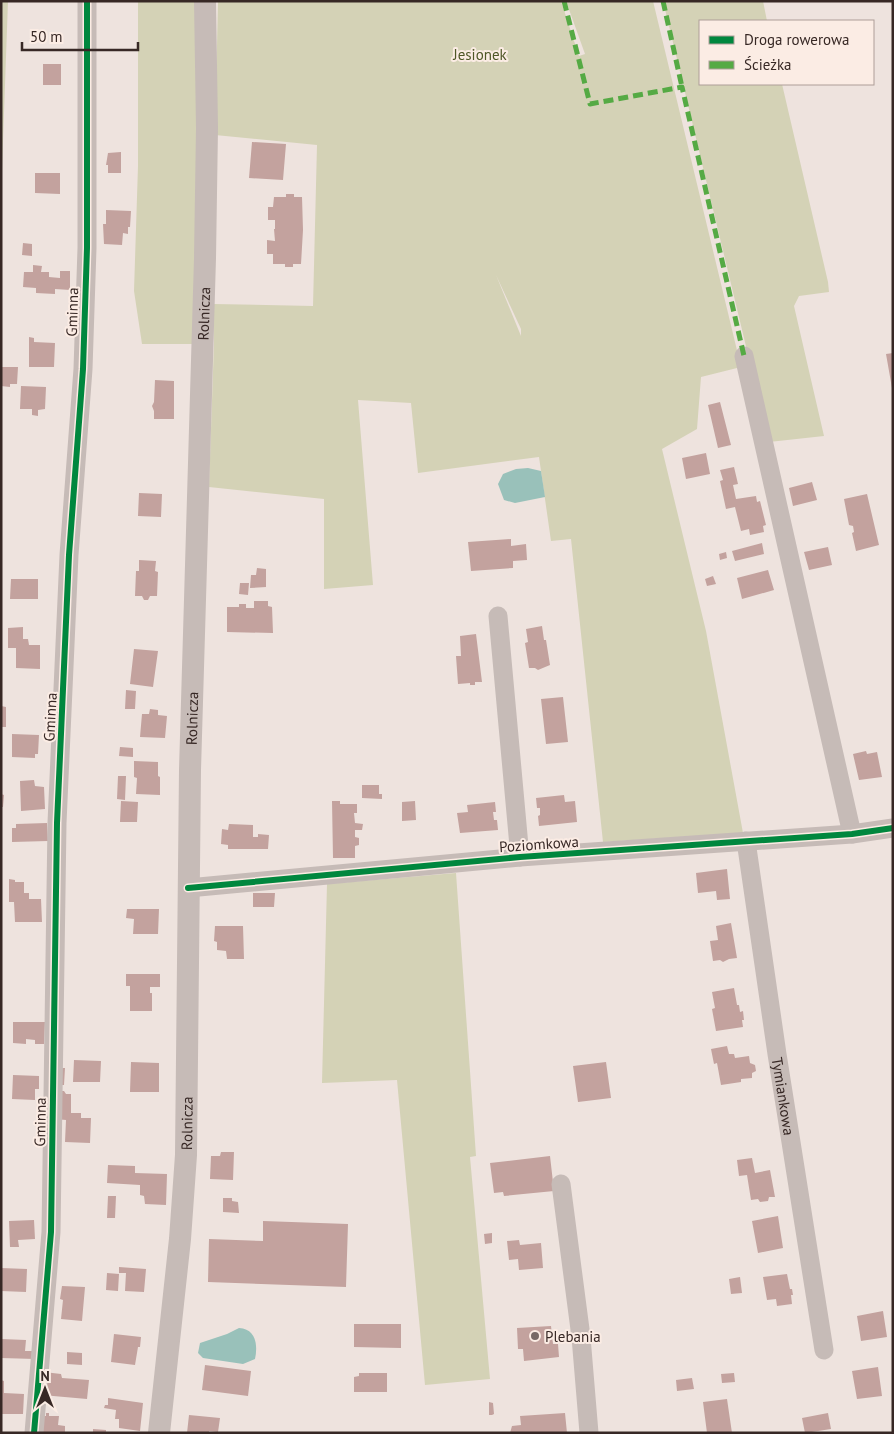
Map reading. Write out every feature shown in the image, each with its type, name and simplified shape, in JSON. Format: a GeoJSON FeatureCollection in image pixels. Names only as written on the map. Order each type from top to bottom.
{"type":"FeatureCollection","features":[{"type":"Feature","properties":{"kind":"street","name":"Gminna"},"geometry":{"type":"LineString","coordinates":[[34,1433],[51,1232],[58,823],[69,556],[83,369],[87,248],[87,1]]}},
{"type":"Feature","properties":{"kind":"street","name":"Rolnicza"},"geometry":{"type":"LineString","coordinates":[[159,1433],[184,1195],[186,1145],[188,888],[205,258],[205,1]]}},
{"type":"Feature","properties":{"kind":"street"},"geometry":{"type":"LineString","coordinates":[[744,356],[852,834]]}},
{"type":"Feature","properties":{"kind":"street"},"geometry":{"type":"LineString","coordinates":[[498,616],[520,857]]}},
{"type":"Feature","properties":{"kind":"street","name":"Poziomkowa"},"geometry":{"type":"LineString","coordinates":[[188,888],[520,857],[852,834],[893,828]]}},
{"type":"Feature","properties":{"kind":"street","name":"Tymiankowa"},"geometry":{"type":"LineString","coordinates":[[746,841],[824,1350]]}},
{"type":"Feature","properties":{"kind":"street"},"geometry":{"type":"LineString","coordinates":[[561,1184],[581,1337],[589,1433]]}},
{"type":"Feature","properties":{"kind":"green space"},"geometry":{"type":"Polygon","coordinates":[[[1,1],[8,1],[1,197],[1,1]]]}},
{"type":"Feature","properties":{"kind":"green space"},"geometry":{"type":"Polygon","coordinates":[[[138,1],[197,1],[195,344],[142,344],[134,291],[138,166],[138,1]]]}},
{"type":"Feature","properties":{"kind":"green space","name":"Jesionek"},"geometry":{"type":"Polygon","coordinates":[[[218,1],[561,1],[579,56],[585,54],[566,1],[653,1],[741,367],[701,377],[697,429],[662,449],[706,631],[743,833],[603,842],[571,539],[551,541],[539,457],[418,473],[411,403],[358,400],[373,585],[324,589],[324,499],[209,487],[214,343],[213,304],[313,306],[317,145],[215,135],[218,1]],[[496,275],[521,336],[521,329],[496,275]]]}},
{"type":"Feature","properties":{"kind":"green space"},"geometry":{"type":"Polygon","coordinates":[[[663,1],[763,1],[767,20],[699,20],[699,85],[782,85],[828,282],[829,292],[799,296],[794,306],[824,436],[769,442],[663,1]]]}},
{"type":"Feature","properties":{"kind":"green space"},"geometry":{"type":"Polygon","coordinates":[[[456,873],[476,1156],[470,1157],[490,1379],[425,1385],[397,1080],[322,1083],[327,884],[456,873]]]}},
{"type":"Feature","properties":{"kind":"water"},"geometry":{"type":"Polygon","coordinates":[[[528,468],[541,471],[545,497],[515,503],[504,500],[498,484],[503,474],[516,469],[528,468]]]}},
{"type":"Feature","properties":{"kind":"water"},"geometry":{"type":"Polygon","coordinates":[[[239,1328],[249,1331],[255,1339],[255,1359],[243,1364],[203,1358],[198,1353],[200,1343],[239,1328]]]}},
{"type":"Feature","properties":{"kind":"building"},"geometry":{"type":"Polygon","coordinates":[[[43,64],[61,64],[61,85],[43,85],[43,64]]]}},
{"type":"Feature","properties":{"kind":"building"},"geometry":{"type":"Polygon","coordinates":[[[252,142],[286,144],[283,180],[249,178],[252,142]]]}},
{"type":"Feature","properties":{"kind":"building"},"geometry":{"type":"Polygon","coordinates":[[[121,152],[121,173],[108,173],[108,165],[106,165],[108,153],[121,152]]]}},
{"type":"Feature","properties":{"kind":"building"},"geometry":{"type":"Polygon","coordinates":[[[35,173],[60,173],[60,194],[35,193],[35,173]]]}},
{"type":"Feature","properties":{"kind":"building"},"geometry":{"type":"Polygon","coordinates":[[[286,194],[302,197],[301,264],[293,264],[293,267],[285,267],[285,264],[273,264],[273,254],[267,254],[267,240],[275,241],[275,220],[268,220],[268,207],[273,207],[274,197],[286,197],[286,194]]]}},
{"type":"Feature","properties":{"kind":"building"},"geometry":{"type":"Polygon","coordinates":[[[106,210],[131,211],[130,227],[128,227],[128,234],[123,233],[122,245],[104,244],[103,224],[106,224],[106,210]]]}},
{"type":"Feature","properties":{"kind":"building"},"geometry":{"type":"Polygon","coordinates":[[[23,243],[32,244],[32,256],[22,255],[23,243]]]}},
{"type":"Feature","properties":{"kind":"building"},"geometry":{"type":"Polygon","coordinates":[[[33,265],[42,266],[41,272],[49,272],[49,277],[60,278],[60,271],[70,271],[70,290],[55,289],[55,294],[36,293],[36,288],[23,287],[24,272],[33,272],[33,265]]]}},
{"type":"Feature","properties":{"kind":"building"},"geometry":{"type":"Polygon","coordinates":[[[29,337],[34,338],[34,342],[55,343],[54,367],[29,367],[29,337]]]}},
{"type":"Feature","properties":{"kind":"building"},"geometry":{"type":"Polygon","coordinates":[[[893,353],[893,388],[892,388],[886,354],[893,353]]]}},
{"type":"Feature","properties":{"kind":"building"},"geometry":{"type":"Polygon","coordinates":[[[1,367],[18,367],[17,384],[10,384],[10,387],[1,386],[1,367]]]}},
{"type":"Feature","properties":{"kind":"building"},"geometry":{"type":"Polygon","coordinates":[[[155,380],[174,381],[174,419],[154,419],[152,406],[154,402],[155,380]]]}},
{"type":"Feature","properties":{"kind":"building"},"geometry":{"type":"Polygon","coordinates":[[[21,386],[46,387],[45,409],[38,410],[38,416],[32,415],[32,409],[20,409],[21,386]]]}},
{"type":"Feature","properties":{"kind":"building"},"geometry":{"type":"Polygon","coordinates":[[[720,402],[731,445],[718,448],[708,405],[720,402]]]}},
{"type":"Feature","properties":{"kind":"building"},"geometry":{"type":"Polygon","coordinates":[[[706,453],[710,474],[686,479],[682,458],[706,453]]]}},
{"type":"Feature","properties":{"kind":"building"},"geometry":{"type":"Polygon","coordinates":[[[734,467],[738,484],[733,485],[736,499],[756,496],[757,502],[760,501],[766,525],[763,526],[764,532],[750,535],[749,529],[741,531],[735,507],[726,509],[720,481],[723,480],[720,470],[734,467]]]}},
{"type":"Feature","properties":{"kind":"building"},"geometry":{"type":"Polygon","coordinates":[[[812,482],[817,500],[793,506],[789,488],[812,482]]]}},
{"type":"Feature","properties":{"kind":"building"},"geometry":{"type":"Polygon","coordinates":[[[139,493],[162,494],[161,517],[138,516],[139,493]]]}},
{"type":"Feature","properties":{"kind":"building"},"geometry":{"type":"Polygon","coordinates":[[[867,494],[879,545],[856,551],[852,533],[854,532],[853,526],[849,525],[844,499],[867,494]]]}},
{"type":"Feature","properties":{"kind":"building"},"geometry":{"type":"Polygon","coordinates":[[[511,539],[511,546],[526,544],[527,560],[513,561],[513,568],[471,571],[468,542],[511,539]]]}},
{"type":"Feature","properties":{"kind":"building"},"geometry":{"type":"Polygon","coordinates":[[[762,543],[764,554],[735,561],[732,551],[762,543]]]}},
{"type":"Feature","properties":{"kind":"building"},"geometry":{"type":"Polygon","coordinates":[[[828,547],[832,565],[809,570],[804,552],[828,547]]]}},
{"type":"Feature","properties":{"kind":"building"},"geometry":{"type":"Polygon","coordinates":[[[726,552],[727,558],[720,560],[719,554],[726,552]]]}},
{"type":"Feature","properties":{"kind":"building"},"geometry":{"type":"Polygon","coordinates":[[[139,560],[156,561],[155,571],[158,572],[157,596],[150,596],[148,600],[144,600],[142,596],[135,596],[136,571],[139,571],[139,560]]]}},
{"type":"Feature","properties":{"kind":"building"},"geometry":{"type":"Polygon","coordinates":[[[257,568],[266,569],[266,587],[250,588],[251,575],[256,575],[257,568]]]}},
{"type":"Feature","properties":{"kind":"building"},"geometry":{"type":"Polygon","coordinates":[[[768,570],[774,590],[742,599],[737,578],[768,570]]]}},
{"type":"Feature","properties":{"kind":"building"},"geometry":{"type":"Polygon","coordinates":[[[713,576],[716,584],[707,586],[705,579],[713,576]]]}},
{"type":"Feature","properties":{"kind":"building"},"geometry":{"type":"Polygon","coordinates":[[[11,579],[38,579],[38,599],[10,599],[11,579]]]}},
{"type":"Feature","properties":{"kind":"building"},"geometry":{"type":"Polygon","coordinates":[[[240,583],[249,583],[248,595],[239,594],[240,583]]]}},
{"type":"Feature","properties":{"kind":"building"},"geometry":{"type":"Polygon","coordinates":[[[254,601],[268,601],[268,606],[272,607],[273,633],[227,632],[227,607],[239,607],[239,604],[246,604],[246,608],[254,608],[254,601]]]}},
{"type":"Feature","properties":{"kind":"building"},"geometry":{"type":"Polygon","coordinates":[[[542,626],[550,665],[538,670],[529,668],[525,643],[528,642],[526,629],[542,626]]]}},
{"type":"Feature","properties":{"kind":"building"},"geometry":{"type":"Polygon","coordinates":[[[23,627],[23,639],[28,639],[29,645],[40,645],[40,669],[16,668],[16,648],[8,648],[8,628],[23,627]]]}},
{"type":"Feature","properties":{"kind":"building"},"geometry":{"type":"Polygon","coordinates":[[[476,634],[482,682],[475,682],[475,685],[470,685],[470,683],[458,684],[456,656],[461,656],[460,636],[476,634]]]}},
{"type":"Feature","properties":{"kind":"building"},"geometry":{"type":"Polygon","coordinates":[[[134,649],[158,651],[153,687],[130,684],[134,649]]]}},
{"type":"Feature","properties":{"kind":"building"},"geometry":{"type":"Polygon","coordinates":[[[126,690],[136,691],[135,709],[125,709],[126,690]]]}},
{"type":"Feature","properties":{"kind":"building"},"geometry":{"type":"Polygon","coordinates":[[[563,697],[568,742],[546,744],[541,699],[563,697]]]}},
{"type":"Feature","properties":{"kind":"building"},"geometry":{"type":"Polygon","coordinates":[[[1,706],[6,707],[6,727],[1,727],[1,706]]]}},
{"type":"Feature","properties":{"kind":"building"},"geometry":{"type":"Polygon","coordinates":[[[150,709],[158,710],[158,715],[167,716],[165,738],[140,737],[142,714],[149,714],[150,709]]]}},
{"type":"Feature","properties":{"kind":"building"},"geometry":{"type":"Polygon","coordinates":[[[12,734],[39,735],[38,754],[35,754],[35,758],[12,757],[12,734]]]}},
{"type":"Feature","properties":{"kind":"building"},"geometry":{"type":"Polygon","coordinates":[[[120,747],[133,748],[133,757],[119,756],[120,747]]]}},
{"type":"Feature","properties":{"kind":"building"},"geometry":{"type":"Polygon","coordinates":[[[866,751],[867,754],[877,752],[882,777],[859,780],[853,754],[866,751]]]}},
{"type":"Feature","properties":{"kind":"building"},"geometry":{"type":"Polygon","coordinates":[[[134,761],[158,762],[160,795],[136,794],[137,778],[134,777],[134,761]]]}},
{"type":"Feature","properties":{"kind":"building"},"geometry":{"type":"Polygon","coordinates":[[[118,776],[126,776],[125,800],[117,799],[118,776]]]}},
{"type":"Feature","properties":{"kind":"building"},"geometry":{"type":"Polygon","coordinates":[[[34,780],[35,786],[44,787],[45,809],[21,811],[20,781],[34,780]]]}},
{"type":"Feature","properties":{"kind":"building"},"geometry":{"type":"Polygon","coordinates":[[[362,785],[379,785],[379,794],[382,794],[382,799],[362,798],[362,785]]]}},
{"type":"Feature","properties":{"kind":"building"},"geometry":{"type":"Polygon","coordinates":[[[1,794],[4,795],[3,807],[1,807],[1,794]]]}},
{"type":"Feature","properties":{"kind":"building"},"geometry":{"type":"Polygon","coordinates":[[[564,795],[565,802],[575,801],[577,822],[539,826],[538,816],[540,815],[540,808],[537,808],[536,798],[564,795]]]}},
{"type":"Feature","properties":{"kind":"building"},"geometry":{"type":"Polygon","coordinates":[[[121,801],[138,802],[137,822],[120,822],[121,801]]]}},
{"type":"Feature","properties":{"kind":"building"},"geometry":{"type":"Polygon","coordinates":[[[332,801],[340,801],[340,804],[357,804],[357,813],[354,813],[355,823],[363,824],[362,830],[355,830],[355,837],[359,838],[359,845],[355,846],[355,858],[333,858],[332,801]]]}},
{"type":"Feature","properties":{"kind":"building"},"geometry":{"type":"Polygon","coordinates":[[[415,801],[416,820],[402,821],[402,802],[415,801]]]}},
{"type":"Feature","properties":{"kind":"building"},"geometry":{"type":"Polygon","coordinates":[[[495,802],[496,812],[493,812],[494,820],[497,820],[498,830],[460,833],[457,813],[468,812],[467,805],[495,802]]]}},
{"type":"Feature","properties":{"kind":"building"},"geometry":{"type":"Polygon","coordinates":[[[47,823],[48,841],[12,842],[12,828],[16,828],[16,824],[47,823]]]}},
{"type":"Feature","properties":{"kind":"building"},"geometry":{"type":"Polygon","coordinates":[[[229,824],[253,825],[253,837],[258,837],[258,834],[269,835],[268,849],[228,849],[228,845],[221,844],[222,829],[228,830],[229,824]]]}},
{"type":"Feature","properties":{"kind":"building"},"geometry":{"type":"Polygon","coordinates":[[[727,869],[730,899],[717,900],[716,891],[698,893],[696,873],[727,869]]]}},
{"type":"Feature","properties":{"kind":"building"},"geometry":{"type":"Polygon","coordinates":[[[9,879],[15,880],[15,882],[24,882],[24,893],[29,893],[29,899],[41,899],[42,922],[15,922],[14,902],[9,902],[9,879]]]}},
{"type":"Feature","properties":{"kind":"building"},"geometry":{"type":"Polygon","coordinates":[[[253,893],[275,893],[274,907],[253,907],[253,893]]]}},
{"type":"Feature","properties":{"kind":"building"},"geometry":{"type":"Polygon","coordinates":[[[127,909],[159,909],[158,934],[133,934],[134,919],[126,918],[127,909]]]}},
{"type":"Feature","properties":{"kind":"building"},"geometry":{"type":"Polygon","coordinates":[[[731,923],[737,958],[723,962],[720,960],[713,961],[710,941],[718,940],[716,926],[731,923]]]}},
{"type":"Feature","properties":{"kind":"building"},"geometry":{"type":"Polygon","coordinates":[[[215,926],[243,926],[244,959],[227,959],[226,951],[217,950],[217,942],[214,941],[215,926]]]}},
{"type":"Feature","properties":{"kind":"building"},"geometry":{"type":"Polygon","coordinates":[[[126,974],[160,974],[160,987],[150,987],[152,1011],[130,1011],[130,986],[126,986],[126,974]]]}},
{"type":"Feature","properties":{"kind":"building"},"geometry":{"type":"Polygon","coordinates":[[[734,988],[737,1005],[739,1005],[740,1012],[743,1011],[743,1027],[716,1031],[712,1009],[715,1008],[712,992],[734,988]]]}},
{"type":"Feature","properties":{"kind":"building"},"geometry":{"type":"Polygon","coordinates":[[[13,1022],[45,1022],[44,1044],[35,1044],[35,1040],[26,1039],[26,1044],[13,1043],[13,1022]]]}},
{"type":"Feature","properties":{"kind":"building"},"geometry":{"type":"Polygon","coordinates":[[[727,1046],[729,1054],[734,1054],[735,1058],[749,1056],[750,1063],[755,1065],[756,1071],[752,1073],[752,1078],[721,1085],[717,1063],[714,1064],[711,1049],[727,1046]]]}},
{"type":"Feature","properties":{"kind":"building"},"geometry":{"type":"Polygon","coordinates":[[[74,1060],[101,1061],[100,1082],[73,1082],[74,1060]]]}},
{"type":"Feature","properties":{"kind":"building"},"geometry":{"type":"Polygon","coordinates":[[[131,1062],[159,1063],[159,1092],[130,1092],[131,1062]]]}},
{"type":"Feature","properties":{"kind":"building"},"geometry":{"type":"Polygon","coordinates":[[[606,1062],[611,1098],[578,1102],[573,1066],[606,1062]]]}},
{"type":"Feature","properties":{"kind":"building"},"geometry":{"type":"Polygon","coordinates":[[[57,1068],[65,1068],[64,1085],[57,1085],[57,1068]]]}},
{"type":"Feature","properties":{"kind":"building"},"geometry":{"type":"Polygon","coordinates":[[[13,1075],[39,1076],[39,1089],[35,1089],[35,1100],[12,1099],[13,1075]]]}},
{"type":"Feature","properties":{"kind":"building"},"geometry":{"type":"Polygon","coordinates":[[[56,1091],[64,1091],[66,1094],[71,1094],[71,1113],[81,1113],[81,1118],[91,1118],[90,1143],[65,1142],[66,1120],[55,1119],[56,1091]]]}},
{"type":"Feature","properties":{"kind":"building"},"geometry":{"type":"Polygon","coordinates":[[[221,1152],[234,1152],[233,1180],[210,1179],[211,1156],[220,1156],[221,1152]]]}},
{"type":"Feature","properties":{"kind":"building"},"geometry":{"type":"Polygon","coordinates":[[[550,1156],[554,1191],[504,1196],[503,1192],[494,1193],[490,1163],[550,1156]]]}},
{"type":"Feature","properties":{"kind":"building"},"geometry":{"type":"Polygon","coordinates":[[[752,1158],[755,1173],[770,1170],[775,1197],[769,1197],[768,1201],[751,1200],[747,1175],[739,1176],[737,1160],[752,1158]]]}},
{"type":"Feature","properties":{"kind":"building"},"geometry":{"type":"Polygon","coordinates":[[[108,1165],[135,1166],[135,1173],[167,1174],[166,1205],[145,1204],[144,1196],[140,1195],[140,1185],[107,1183],[108,1165]]]}},
{"type":"Feature","properties":{"kind":"building"},"geometry":{"type":"Polygon","coordinates":[[[108,1196],[116,1196],[115,1218],[107,1218],[108,1196]]]}},
{"type":"Feature","properties":{"kind":"building"},"geometry":{"type":"Polygon","coordinates":[[[223,1198],[232,1198],[232,1201],[238,1202],[239,1213],[223,1212],[223,1198]]]}},
{"type":"Feature","properties":{"kind":"building"},"geometry":{"type":"Polygon","coordinates":[[[778,1216],[783,1248],[758,1253],[752,1221],[778,1216]]]}},
{"type":"Feature","properties":{"kind":"building"},"geometry":{"type":"Polygon","coordinates":[[[34,1220],[35,1239],[18,1240],[19,1247],[10,1247],[9,1221],[34,1220]]]}},
{"type":"Feature","properties":{"kind":"building"},"geometry":{"type":"Polygon","coordinates":[[[263,1221],[348,1224],[346,1287],[208,1282],[209,1239],[263,1241],[263,1221]]]}},
{"type":"Feature","properties":{"kind":"building"},"geometry":{"type":"Polygon","coordinates":[[[492,1233],[492,1243],[485,1244],[484,1234],[492,1233]]]}},
{"type":"Feature","properties":{"kind":"building"},"geometry":{"type":"Polygon","coordinates":[[[519,1240],[520,1245],[541,1243],[543,1268],[519,1270],[518,1259],[509,1260],[507,1241],[519,1240]]]}},
{"type":"Feature","properties":{"kind":"building"},"geometry":{"type":"Polygon","coordinates":[[[119,1267],[146,1269],[144,1292],[125,1291],[126,1273],[119,1273],[119,1267]]]}},
{"type":"Feature","properties":{"kind":"building"},"geometry":{"type":"Polygon","coordinates":[[[1,1268],[27,1269],[26,1292],[1,1291],[1,1268]]]}},
{"type":"Feature","properties":{"kind":"building"},"geometry":{"type":"Polygon","coordinates":[[[107,1273],[119,1274],[118,1291],[106,1290],[107,1273]]]}},
{"type":"Feature","properties":{"kind":"building"},"geometry":{"type":"Polygon","coordinates":[[[787,1274],[793,1295],[791,1295],[792,1304],[777,1306],[776,1299],[767,1300],[763,1277],[787,1274]]]}},
{"type":"Feature","properties":{"kind":"building"},"geometry":{"type":"Polygon","coordinates":[[[740,1277],[742,1293],[731,1294],[729,1279],[740,1277]]]}},
{"type":"Feature","properties":{"kind":"building"},"geometry":{"type":"Polygon","coordinates":[[[62,1286],[85,1287],[82,1321],[61,1319],[63,1300],[60,1299],[62,1286]]]}},
{"type":"Feature","properties":{"kind":"building"},"geometry":{"type":"Polygon","coordinates":[[[883,1311],[887,1337],[861,1341],[857,1316],[883,1311]]]}},
{"type":"Feature","properties":{"kind":"building"},"geometry":{"type":"Polygon","coordinates":[[[354,1324],[401,1324],[401,1348],[354,1347],[354,1324]]]}},
{"type":"Feature","properties":{"kind":"building","name":"Plebania"},"geometry":{"type":"Polygon","coordinates":[[[551,1326],[553,1344],[558,1344],[559,1357],[524,1361],[523,1349],[518,1349],[517,1328],[551,1326]]]}},
{"type":"Feature","properties":{"kind":"building"},"geometry":{"type":"Polygon","coordinates":[[[114,1334],[141,1337],[135,1365],[111,1362],[114,1334]]]}},
{"type":"Feature","properties":{"kind":"building"},"geometry":{"type":"Polygon","coordinates":[[[1,1339],[26,1340],[25,1351],[35,1351],[35,1359],[1,1358],[1,1339]]]}},
{"type":"Feature","properties":{"kind":"building"},"geometry":{"type":"Polygon","coordinates":[[[67,1352],[82,1353],[82,1365],[67,1364],[67,1352]]]}},
{"type":"Feature","properties":{"kind":"building"},"geometry":{"type":"Polygon","coordinates":[[[205,1365],[251,1371],[248,1396],[202,1390],[205,1365]]]}},
{"type":"Feature","properties":{"kind":"building"},"geometry":{"type":"Polygon","coordinates":[[[878,1367],[882,1396],[857,1399],[852,1371],[878,1367]]]}},
{"type":"Feature","properties":{"kind":"building"},"geometry":{"type":"Polygon","coordinates":[[[44,1372],[61,1374],[62,1378],[89,1380],[87,1399],[42,1395],[44,1372]]]}},
{"type":"Feature","properties":{"kind":"building"},"geometry":{"type":"Polygon","coordinates":[[[359,1373],[387,1373],[387,1392],[354,1392],[354,1377],[359,1376],[359,1373]]]}},
{"type":"Feature","properties":{"kind":"building"},"geometry":{"type":"Polygon","coordinates":[[[734,1373],[735,1382],[722,1383],[721,1374],[734,1373]]]}},
{"type":"Feature","properties":{"kind":"building"},"geometry":{"type":"Polygon","coordinates":[[[692,1378],[694,1389],[677,1391],[676,1380],[692,1378]]]}},
{"type":"Feature","properties":{"kind":"building"},"geometry":{"type":"Polygon","coordinates":[[[1,1380],[4,1381],[4,1393],[24,1394],[23,1414],[1,1414],[1,1380]]]}},
{"type":"Feature","properties":{"kind":"building"},"geometry":{"type":"Polygon","coordinates":[[[108,1398],[143,1403],[140,1431],[119,1428],[119,1419],[115,1419],[116,1410],[104,1408],[105,1405],[108,1405],[108,1398]]]}},
{"type":"Feature","properties":{"kind":"building"},"geometry":{"type":"Polygon","coordinates":[[[727,1399],[732,1433],[707,1433],[703,1402],[727,1399]]]}},
{"type":"Feature","properties":{"kind":"building"},"geometry":{"type":"Polygon","coordinates":[[[489,1402],[493,1403],[494,1414],[492,1415],[489,1415],[489,1402]]]}},
{"type":"Feature","properties":{"kind":"building"},"geometry":{"type":"Polygon","coordinates":[[[46,1413],[49,1413],[49,1416],[59,1416],[58,1425],[65,1426],[65,1433],[40,1433],[40,1416],[46,1416],[46,1413]]]}},
{"type":"Feature","properties":{"kind":"building"},"geometry":{"type":"Polygon","coordinates":[[[565,1413],[567,1433],[510,1433],[512,1426],[521,1425],[520,1416],[565,1413]]]}},
{"type":"Feature","properties":{"kind":"building"},"geometry":{"type":"Polygon","coordinates":[[[828,1413],[831,1429],[805,1433],[802,1418],[828,1413]]]}},
{"type":"Feature","properties":{"kind":"building"},"geometry":{"type":"Polygon","coordinates":[[[189,1415],[220,1418],[218,1432],[187,1433],[189,1415]]]}},
{"type":"Feature","properties":{"kind":"building"},"geometry":{"type":"Polygon","coordinates":[[[93,1429],[106,1430],[106,1433],[93,1433],[93,1429]]]}},
{"type":"Feature","properties":{"kind":"marked path"},"geometry":{"type":"LineString","coordinates":[[564,1],[590,104],[682,87],[744,356]]}},
{"type":"Feature","properties":{"kind":"marked path"},"geometry":{"type":"LineString","coordinates":[[663,1],[682,87]]}},
{"type":"Feature","properties":{"kind":"cycle path"},"geometry":{"type":"LineString","coordinates":[[34,1433],[51,1232],[57,823],[69,555],[83,369],[87,248],[87,1]]}},
{"type":"Feature","properties":{"kind":"cycle path"},"geometry":{"type":"LineString","coordinates":[[188,888],[520,857],[852,834],[893,828]]}},
{"type":"Feature","properties":{"kind":"place","name":"Plebania"},"geometry":{"type":"Point","coordinates":[535,1336]}}]}
